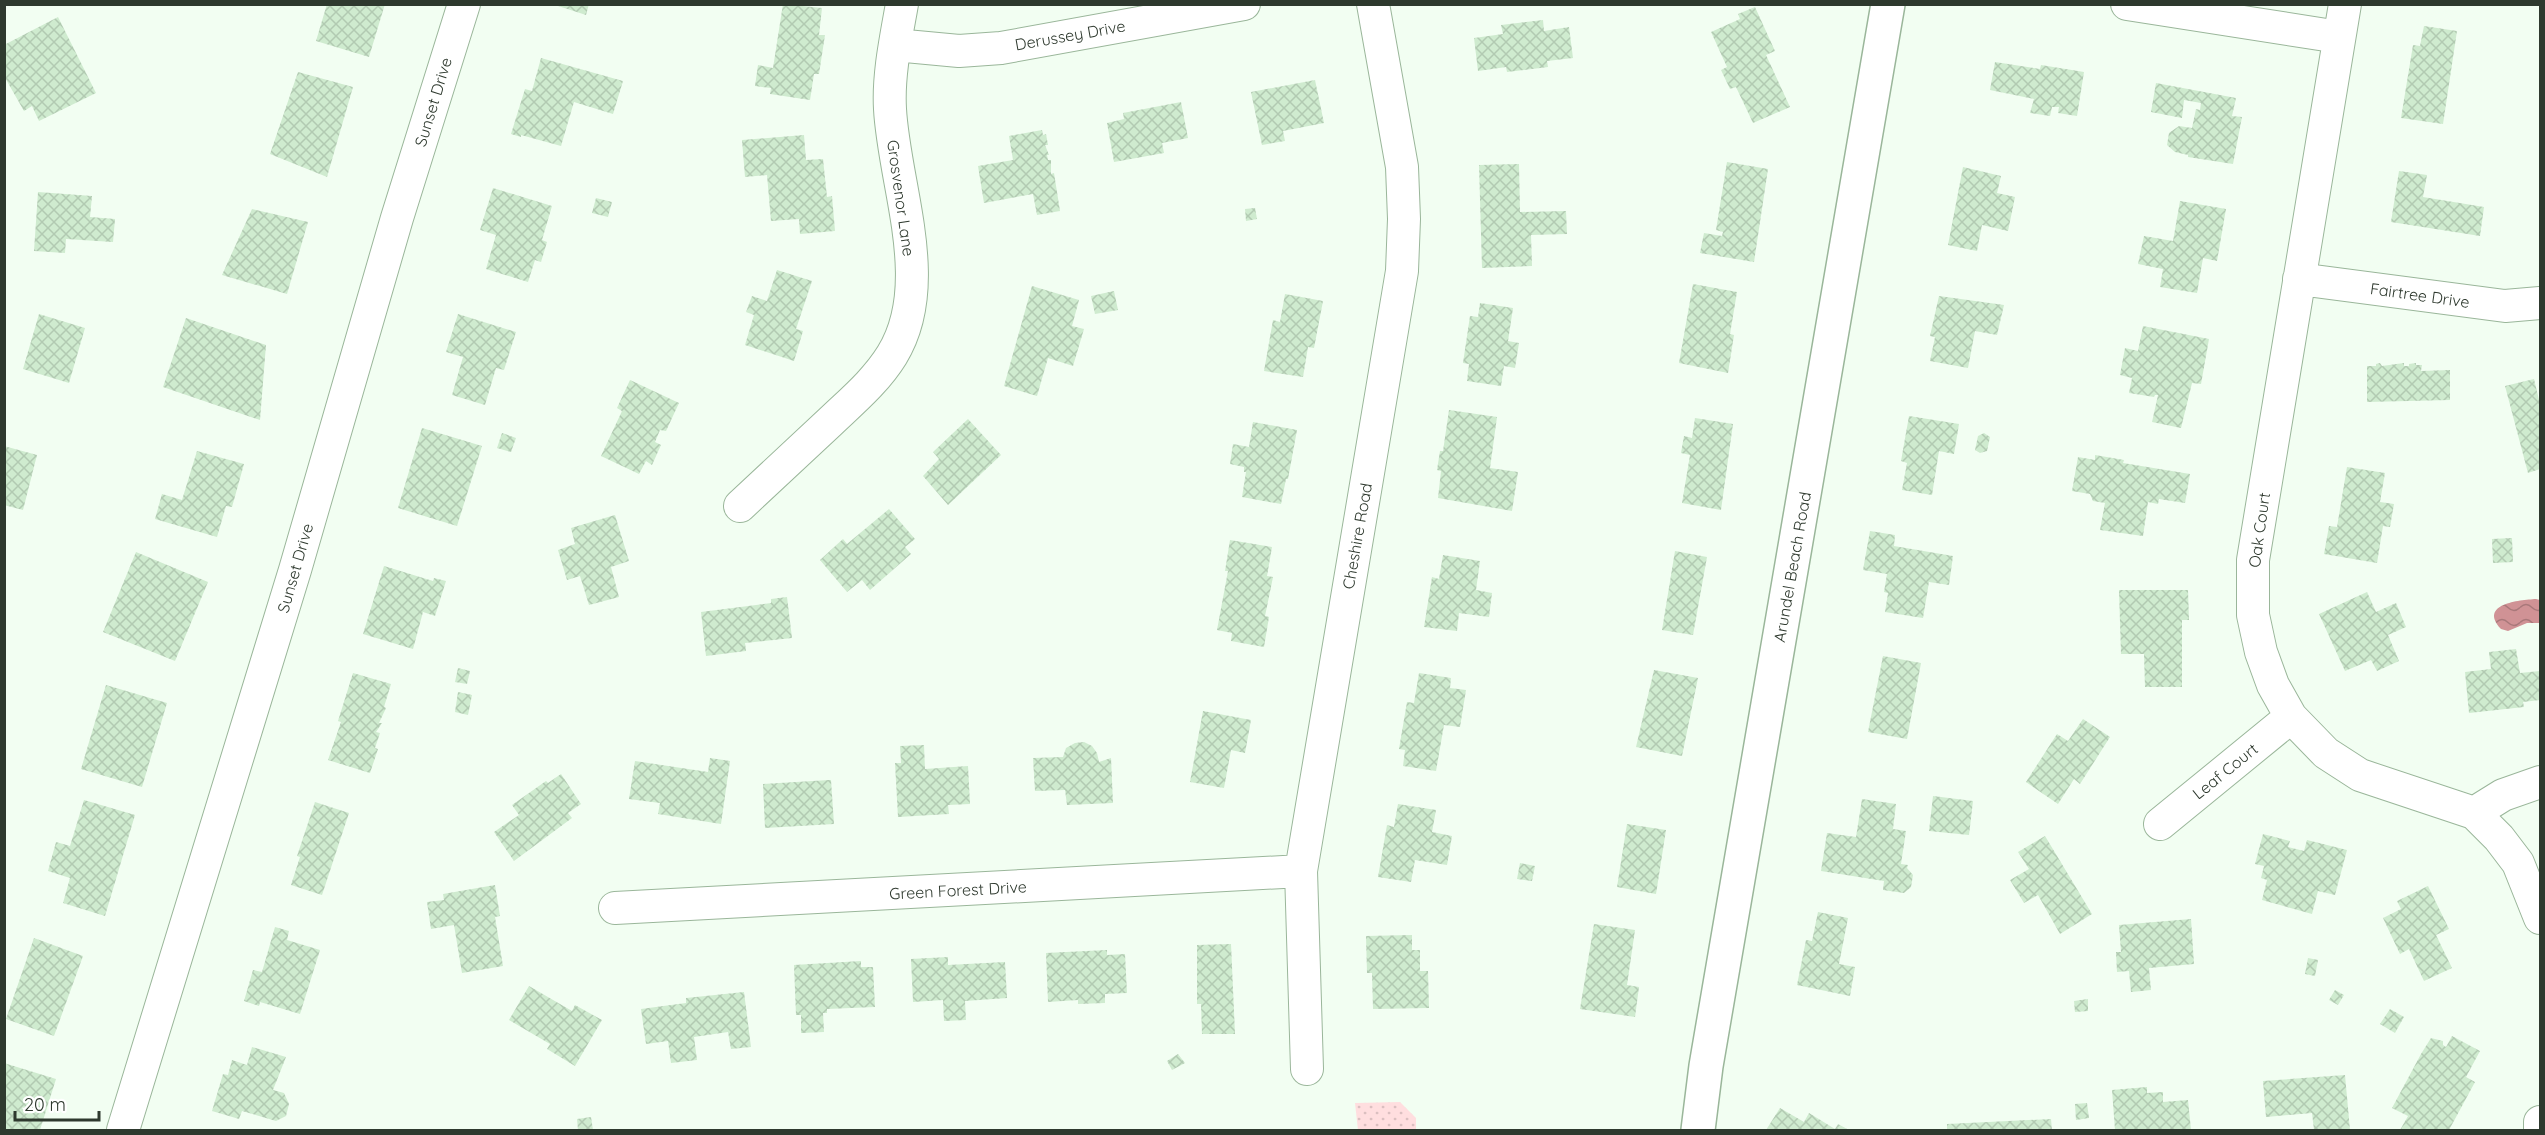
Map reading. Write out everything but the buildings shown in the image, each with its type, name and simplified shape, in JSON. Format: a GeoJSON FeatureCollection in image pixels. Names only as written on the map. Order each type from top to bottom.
{"type":"FeatureCollection","features":[{"type":"Feature","properties":{"kind":"street","name":"Sunset Drive"},"geometry":{"type":"LineString","coordinates":[[123,1131],[295,570],[397,218],[464,4]]}},
{"type":"Feature","properties":{"kind":"street","name":"Grosvenor Lane"},"geometry":{"type":"LineString","coordinates":[[740,506],[871,383],[892,354],[906,320],[911,289],[911,251],[893,147],[889,106],[902,4]]}},
{"type":"Feature","properties":{"kind":"street","name":"Derussey Drive"},"geometry":{"type":"LineString","coordinates":[[895,45],[959,51],[1001,48],[1244,4]]}},
{"type":"Feature","properties":{"kind":"street","name":"Cheshire Road"},"geometry":{"type":"LineString","coordinates":[[1307,1069],[1301,871],[1402,271],[1404,219],[1402,167],[1373,4]]}},
{"type":"Feature","properties":{"kind":"street","name":"Arundel Beach Road"},"geometry":{"type":"LineString","coordinates":[[1698,1131],[1708,1055],[1888,4]]}},
{"type":"Feature","properties":{"kind":"street"},"geometry":{"type":"LineString","coordinates":[[2127,4],[2339,37]]}},
{"type":"Feature","properties":{"kind":"street","name":"Oak Court"},"geometry":{"type":"LineString","coordinates":[[2345,4],[2253,560],[2253,615],[2261,652],[2273,685],[2291,717],[2326,753],[2360,775],[2474,813],[2499,838],[2518,863],[2541,918]]}},
{"type":"Feature","properties":{"kind":"street","name":"Fairtree Drive"},"geometry":{"type":"LineString","coordinates":[[2299,279],[2505,306],[2541,303]]}},
{"type":"Feature","properties":{"kind":"street","name":"Leaf Court"},"geometry":{"type":"LineString","coordinates":[[2160,824],[2291,717]]}},
{"type":"Feature","properties":{"kind":"street"},"geometry":{"type":"LineString","coordinates":[[2474,813],[2503,795],[2541,782]]}},
{"type":"Feature","properties":{"kind":"street","name":"Green Forest Drive"},"geometry":{"type":"LineString","coordinates":[[615,908],[1301,871]]}},
{"type":"Feature","properties":{"kind":"street"},"geometry":{"type":"LineString","coordinates":[[2540,1131],[2541,1122]]}},
{"type":"Feature","properties":{"kind":"shaded area"},"geometry":{"type":"Polygon","coordinates":[[[1400,1102],[1416,1118],[1416,1130],[1358,1130],[1355,1103],[1400,1102]]]}},
{"type":"Feature","properties":{"kind":"water"},"geometry":{"type":"Polygon","coordinates":[[[2540,600],[2540,623],[2527,623],[2508,631],[2501,629],[2495,621],[2494,614],[2503,605],[2540,600]]]}}]}
